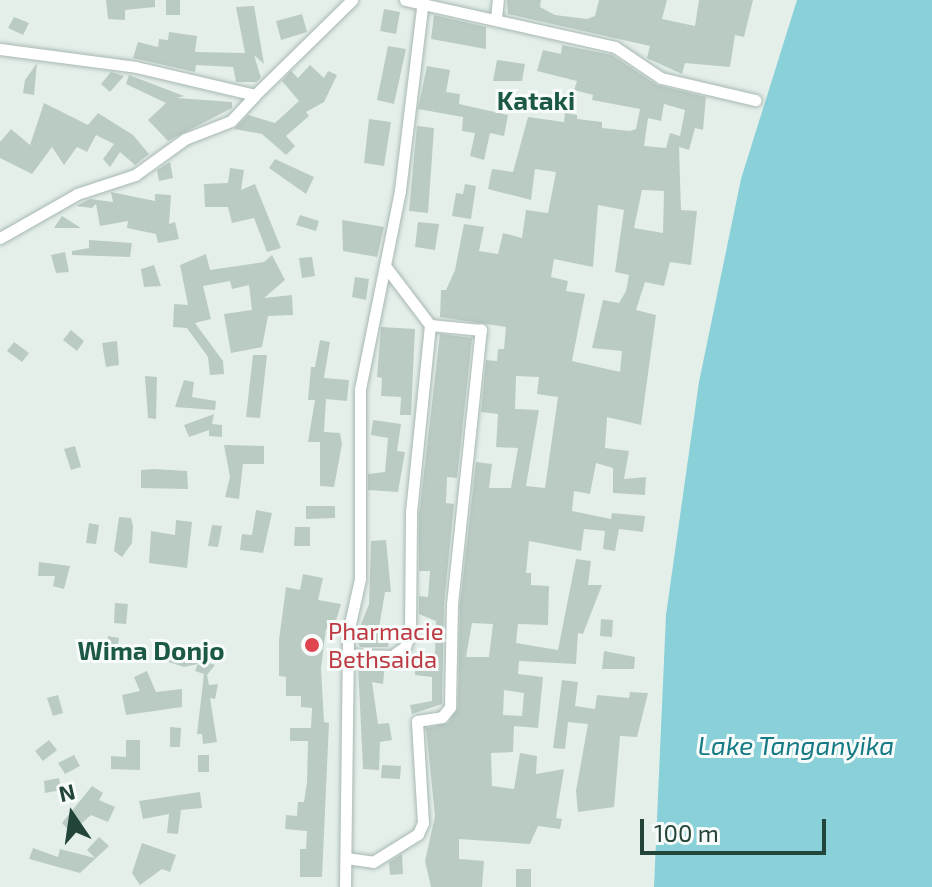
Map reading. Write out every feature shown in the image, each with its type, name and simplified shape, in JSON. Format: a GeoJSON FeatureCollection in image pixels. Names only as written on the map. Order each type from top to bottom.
{"type":"FeatureCollection","features":[{"type":"Feature","properties":{"kind":"street"},"geometry":{"type":"LineString","coordinates":[[0,238],[77,194],[135,175],[185,139],[231,121],[352,0]]}},
{"type":"Feature","properties":{"kind":"street"},"geometry":{"type":"LineString","coordinates":[[405,0],[423,1],[615,47],[661,78],[755,100]]}},
{"type":"Feature","properties":{"kind":"street"},"geometry":{"type":"LineString","coordinates":[[496,18],[498,0]]}},
{"type":"Feature","properties":{"kind":"street"},"geometry":{"type":"LineString","coordinates":[[345,887],[347,655],[360,579],[360,389],[386,267],[423,1]]}},
{"type":"Feature","properties":{"kind":"street"},"geometry":{"type":"LineString","coordinates":[[0,49],[136,67],[255,95]]}},
{"type":"Feature","properties":{"kind":"street"},"geometry":{"type":"LineString","coordinates":[[347,655],[392,656],[405,647],[410,632],[411,512],[430,325],[386,267]]}},
{"type":"Feature","properties":{"kind":"street"},"geometry":{"type":"LineString","coordinates":[[346,858],[373,862],[418,834],[423,823],[417,721],[442,717],[450,707],[452,604],[481,330],[430,325]]}},
{"type":"Feature","properties":{"kind":"water","name":"Lake Tanganyika"},"geometry":{"type":"Polygon","coordinates":[[[797,0],[932,0],[932,887],[654,887],[666,615],[699,382],[741,179],[797,0]]]}},
{"type":"Feature","properties":{"kind":"building"},"geometry":{"type":"Polygon","coordinates":[[[106,0],[155,0],[155,7],[125,10],[125,20],[108,19],[106,0]]]}},
{"type":"Feature","properties":{"kind":"building"},"geometry":{"type":"Polygon","coordinates":[[[166,0],[180,0],[180,15],[166,15],[166,0]]]}},
{"type":"Feature","properties":{"kind":"building"},"geometry":{"type":"Polygon","coordinates":[[[507,0],[541,0],[540,7],[555,15],[587,19],[595,16],[599,0],[667,0],[662,19],[695,26],[699,0],[753,0],[744,37],[735,35],[730,67],[685,63],[682,74],[647,58],[650,46],[508,14],[507,0]]]}},
{"type":"Feature","properties":{"kind":"building"},"geometry":{"type":"Polygon","coordinates":[[[254,6],[264,64],[254,55],[261,78],[256,82],[236,82],[233,67],[196,65],[195,72],[133,58],[138,42],[158,47],[159,39],[168,40],[169,32],[197,36],[195,52],[245,53],[236,7],[254,6]]]}},
{"type":"Feature","properties":{"kind":"building"},"geometry":{"type":"Polygon","coordinates":[[[384,9],[400,12],[396,34],[380,31],[384,9]]]}},
{"type":"Feature","properties":{"kind":"building"},"geometry":{"type":"Polygon","coordinates":[[[302,14],[307,32],[281,40],[276,21],[302,14]]]}},
{"type":"Feature","properties":{"kind":"building"},"geometry":{"type":"Polygon","coordinates":[[[434,15],[486,27],[486,49],[431,39],[434,15]]]}},
{"type":"Feature","properties":{"kind":"building"},"geometry":{"type":"Polygon","coordinates":[[[14,17],[29,23],[23,35],[8,28],[14,17]]]}},
{"type":"Feature","properties":{"kind":"building"},"geometry":{"type":"Polygon","coordinates":[[[562,45],[612,55],[657,85],[706,97],[703,130],[695,128],[689,150],[679,147],[681,210],[697,211],[691,265],[670,262],[664,286],[645,282],[636,310],[656,315],[641,425],[607,417],[605,448],[629,451],[624,479],[646,477],[645,495],[613,493],[613,468],[596,463],[590,494],[574,491],[572,511],[611,519],[612,513],[645,516],[643,532],[619,529],[615,551],[603,549],[605,531],[584,529],[581,551],[529,541],[526,573],[531,573],[531,585],[549,586],[548,625],[518,624],[516,643],[558,650],[576,559],[591,561],[588,585],[602,585],[583,634],[578,633],[576,664],[519,661],[518,674],[543,677],[538,728],[514,726],[513,752],[491,753],[492,786],[514,789],[520,753],[537,756],[536,774],[564,769],[556,818],[562,819],[560,829],[538,826],[530,844],[459,839],[459,859],[484,861],[482,887],[431,887],[425,861],[435,816],[426,728],[448,723],[458,707],[460,605],[476,462],[492,464],[489,488],[511,488],[518,448],[496,447],[498,414],[481,412],[486,360],[497,361],[498,349],[504,349],[506,327],[440,317],[441,290],[446,290],[455,270],[464,224],[484,227],[479,251],[498,254],[503,233],[522,238],[526,210],[548,213],[556,172],[535,169],[531,200],[488,189],[492,169],[513,172],[528,117],[564,122],[565,113],[577,115],[577,119],[602,122],[602,128],[630,131],[636,129],[640,109],[592,100],[593,95],[574,90],[577,81],[537,71],[543,50],[561,54],[562,45]],[[664,104],[661,121],[648,118],[644,146],[666,148],[670,133],[680,136],[685,110],[664,104]],[[642,190],[634,228],[663,233],[664,191],[642,190]],[[598,205],[593,267],[554,259],[551,277],[568,281],[566,291],[585,294],[572,361],[620,372],[622,351],[592,348],[603,300],[619,303],[626,291],[629,275],[615,272],[624,210],[598,205]],[[516,376],[515,409],[539,410],[526,486],[545,488],[558,397],[537,394],[539,377],[516,376]],[[472,623],[466,657],[489,657],[493,624],[472,623]],[[504,690],[503,715],[522,716],[524,693],[504,690]]]}},
{"type":"Feature","properties":{"kind":"building"},"geometry":{"type":"Polygon","coordinates":[[[388,46],[406,49],[394,104],[377,100],[388,46]]]}},
{"type":"Feature","properties":{"kind":"building"},"geometry":{"type":"Polygon","coordinates":[[[497,60],[525,64],[522,81],[493,81],[497,60]]]}},
{"type":"Feature","properties":{"kind":"building"},"geometry":{"type":"Polygon","coordinates":[[[37,63],[34,95],[23,93],[25,80],[37,63]]]}},
{"type":"Feature","properties":{"kind":"building"},"geometry":{"type":"Polygon","coordinates":[[[310,65],[324,78],[328,71],[337,75],[324,102],[306,112],[309,116],[286,136],[295,146],[286,155],[262,134],[234,129],[248,115],[275,123],[299,101],[282,81],[291,71],[298,78],[310,65]]]}},
{"type":"Feature","properties":{"kind":"building"},"geometry":{"type":"Polygon","coordinates":[[[427,66],[450,70],[446,92],[460,94],[459,104],[508,115],[504,136],[490,133],[484,160],[470,156],[475,133],[462,131],[463,117],[418,109],[427,66]]]}},
{"type":"Feature","properties":{"kind":"building"},"geometry":{"type":"Polygon","coordinates":[[[111,72],[124,76],[110,92],[101,84],[111,72]]]}},
{"type":"Feature","properties":{"kind":"building"},"geometry":{"type":"Polygon","coordinates":[[[129,75],[184,96],[177,98],[232,102],[232,108],[168,141],[148,120],[166,103],[126,84],[129,75]]]}},
{"type":"Feature","properties":{"kind":"building"},"geometry":{"type":"Polygon","coordinates":[[[44,103],[88,125],[98,113],[133,135],[149,154],[135,165],[120,152],[110,167],[103,159],[114,144],[96,135],[87,152],[77,147],[64,165],[52,147],[32,174],[0,158],[0,142],[11,129],[30,145],[44,103]]]}},
{"type":"Feature","properties":{"kind":"building"},"geometry":{"type":"Polygon","coordinates":[[[369,119],[391,122],[384,166],[364,163],[369,119]]]}},
{"type":"Feature","properties":{"kind":"building"},"geometry":{"type":"Polygon","coordinates":[[[417,126],[434,128],[428,213],[409,211],[417,126]]]}},
{"type":"Feature","properties":{"kind":"building"},"geometry":{"type":"Polygon","coordinates":[[[275,159],[314,177],[306,194],[269,168],[275,159]]]}},
{"type":"Feature","properties":{"kind":"building"},"geometry":{"type":"Polygon","coordinates":[[[170,162],[173,178],[159,181],[157,170],[170,162]]]}},
{"type":"Feature","properties":{"kind":"building"},"geometry":{"type":"Polygon","coordinates":[[[230,168],[244,170],[241,190],[255,184],[281,248],[267,252],[254,218],[232,223],[228,207],[205,207],[204,184],[228,183],[230,168]]]}},
{"type":"Feature","properties":{"kind":"building"},"geometry":{"type":"Polygon","coordinates":[[[465,184],[476,186],[471,219],[452,216],[456,193],[463,194],[465,184]]]}},
{"type":"Feature","properties":{"kind":"building"},"geometry":{"type":"Polygon","coordinates":[[[111,192],[155,201],[155,194],[171,195],[169,224],[175,222],[179,239],[158,243],[156,234],[127,228],[128,221],[100,226],[96,204],[92,208],[76,206],[90,199],[113,202],[111,192]]]}},
{"type":"Feature","properties":{"kind":"building"},"geometry":{"type":"Polygon","coordinates":[[[300,215],[319,221],[316,231],[296,225],[300,215]]]}},
{"type":"Feature","properties":{"kind":"building"},"geometry":{"type":"Polygon","coordinates":[[[62,216],[81,228],[54,228],[62,216]]]}},
{"type":"Feature","properties":{"kind":"building"},"geometry":{"type":"Polygon","coordinates":[[[342,220],[384,227],[377,257],[343,251],[342,220]]]}},
{"type":"Feature","properties":{"kind":"building"},"geometry":{"type":"Polygon","coordinates":[[[418,222],[439,224],[435,250],[415,247],[418,222]]]}},
{"type":"Feature","properties":{"kind":"building"},"geometry":{"type":"Polygon","coordinates":[[[89,240],[132,243],[130,257],[72,255],[72,251],[89,248],[89,240]]]}},
{"type":"Feature","properties":{"kind":"building"},"geometry":{"type":"Polygon","coordinates":[[[65,252],[69,272],[56,273],[51,255],[65,252]]]}},
{"type":"Feature","properties":{"kind":"building"},"geometry":{"type":"Polygon","coordinates":[[[206,254],[210,270],[264,262],[272,255],[285,280],[264,298],[292,295],[293,315],[268,316],[262,347],[231,353],[224,314],[252,310],[249,285],[232,289],[230,281],[203,286],[211,319],[195,323],[223,361],[224,374],[210,375],[208,357],[187,328],[173,327],[174,304],[188,305],[180,265],[206,254]]]}},
{"type":"Feature","properties":{"kind":"building"},"geometry":{"type":"Polygon","coordinates":[[[312,257],[315,276],[302,278],[299,258],[312,257]]]}},
{"type":"Feature","properties":{"kind":"building"},"geometry":{"type":"Polygon","coordinates":[[[154,265],[161,286],[144,287],[141,269],[154,265]]]}},
{"type":"Feature","properties":{"kind":"building"},"geometry":{"type":"Polygon","coordinates":[[[355,277],[369,279],[366,300],[352,297],[355,277]]]}},
{"type":"Feature","properties":{"kind":"building"},"geometry":{"type":"Polygon","coordinates":[[[381,327],[415,329],[411,415],[400,415],[401,397],[381,396],[382,378],[377,377],[381,327]]]}},
{"type":"Feature","properties":{"kind":"building"},"geometry":{"type":"Polygon","coordinates":[[[71,330],[84,341],[77,351],[63,340],[71,330]]]}},
{"type":"Feature","properties":{"kind":"building"},"geometry":{"type":"Polygon","coordinates":[[[440,334],[472,338],[457,478],[447,477],[446,503],[454,504],[444,604],[442,704],[412,714],[410,705],[432,701],[432,677],[415,675],[416,656],[435,653],[436,621],[419,614],[419,596],[428,597],[430,571],[419,571],[419,516],[440,334]]]}},
{"type":"Feature","properties":{"kind":"building"},"geometry":{"type":"Polygon","coordinates":[[[320,340],[330,342],[324,378],[349,380],[347,401],[326,399],[324,432],[340,433],[342,444],[334,487],[320,486],[320,442],[308,442],[315,400],[308,400],[311,367],[315,367],[320,340]]]}},
{"type":"Feature","properties":{"kind":"building"},"geometry":{"type":"Polygon","coordinates":[[[117,341],[119,365],[106,367],[102,343],[117,341]]]}},
{"type":"Feature","properties":{"kind":"building"},"geometry":{"type":"Polygon","coordinates":[[[14,342],[29,353],[22,362],[7,351],[14,342]]]}},
{"type":"Feature","properties":{"kind":"building"},"geometry":{"type":"Polygon","coordinates":[[[253,355],[267,355],[260,418],[246,417],[253,355]]]}},
{"type":"Feature","properties":{"kind":"building"},"geometry":{"type":"Polygon","coordinates":[[[145,376],[157,377],[156,419],[148,418],[145,376]]]}},
{"type":"Feature","properties":{"kind":"building"},"geometry":{"type":"Polygon","coordinates":[[[184,380],[194,382],[192,397],[216,401],[215,410],[175,407],[184,380]]]}},
{"type":"Feature","properties":{"kind":"building"},"geometry":{"type":"Polygon","coordinates":[[[214,414],[212,424],[222,425],[222,437],[209,436],[209,430],[189,437],[184,425],[214,414]]]}},
{"type":"Feature","properties":{"kind":"building"},"geometry":{"type":"Polygon","coordinates":[[[373,420],[401,424],[397,451],[405,452],[398,492],[368,490],[368,474],[385,472],[388,438],[371,435],[373,420]]]}},
{"type":"Feature","properties":{"kind":"building"},"geometry":{"type":"Polygon","coordinates":[[[224,445],[264,446],[264,464],[243,464],[239,499],[225,497],[230,477],[224,445]]]}},
{"type":"Feature","properties":{"kind":"building"},"geometry":{"type":"Polygon","coordinates":[[[75,446],[81,467],[71,470],[64,449],[75,446]]]}},
{"type":"Feature","properties":{"kind":"building"},"geometry":{"type":"Polygon","coordinates":[[[141,470],[187,471],[188,489],[141,488],[141,470]]]}},
{"type":"Feature","properties":{"kind":"building"},"geometry":{"type":"Polygon","coordinates":[[[306,506],[335,506],[335,518],[306,519],[306,506]]]}},
{"type":"Feature","properties":{"kind":"building"},"geometry":{"type":"Polygon","coordinates":[[[256,510],[272,513],[263,553],[240,550],[242,534],[252,535],[256,510]]]}},
{"type":"Feature","properties":{"kind":"building"},"geometry":{"type":"Polygon","coordinates":[[[119,517],[131,518],[133,526],[132,543],[122,557],[114,551],[119,517]]]}},
{"type":"Feature","properties":{"kind":"building"},"geometry":{"type":"Polygon","coordinates":[[[176,520],[192,522],[187,568],[149,563],[151,531],[175,535],[176,520]]]}},
{"type":"Feature","properties":{"kind":"building"},"geometry":{"type":"Polygon","coordinates":[[[89,523],[99,525],[96,544],[86,543],[89,523]]]}},
{"type":"Feature","properties":{"kind":"building"},"geometry":{"type":"Polygon","coordinates":[[[212,525],[222,526],[218,547],[208,546],[212,525]]]}},
{"type":"Feature","properties":{"kind":"building"},"geometry":{"type":"Polygon","coordinates":[[[295,527],[310,527],[310,546],[294,546],[295,527]]]}},
{"type":"Feature","properties":{"kind":"building"},"geometry":{"type":"Polygon","coordinates":[[[386,540],[391,592],[385,592],[378,634],[390,635],[388,647],[360,647],[356,637],[369,604],[371,541],[386,540]]]}},
{"type":"Feature","properties":{"kind":"building"},"geometry":{"type":"Polygon","coordinates":[[[39,562],[70,566],[64,589],[53,586],[55,576],[38,576],[39,562]]]}},
{"type":"Feature","properties":{"kind":"building"},"geometry":{"type":"Polygon","coordinates":[[[303,574],[323,578],[318,600],[341,604],[333,631],[326,629],[321,668],[324,722],[329,723],[322,877],[300,877],[300,849],[306,849],[307,831],[285,829],[286,815],[297,816],[298,802],[304,802],[307,782],[308,741],[290,741],[290,728],[311,728],[312,708],[301,707],[301,696],[286,696],[286,677],[279,676],[279,640],[286,587],[300,590],[303,574]]]}},
{"type":"Feature","properties":{"kind":"building"},"geometry":{"type":"Polygon","coordinates":[[[115,603],[128,604],[126,624],[114,623],[115,603]]]}},
{"type":"Feature","properties":{"kind":"building"},"geometry":{"type":"Polygon","coordinates":[[[601,619],[613,620],[612,637],[600,636],[601,619]]]}},
{"type":"Feature","properties":{"kind":"building"},"geometry":{"type":"Polygon","coordinates":[[[108,636],[119,638],[116,657],[105,655],[108,636]]]}},
{"type":"Feature","properties":{"kind":"building"},"geometry":{"type":"Polygon","coordinates":[[[604,651],[635,657],[634,669],[602,669],[604,651]]]}},
{"type":"Feature","properties":{"kind":"building"},"geometry":{"type":"Polygon","coordinates":[[[186,655],[215,665],[207,675],[209,685],[218,684],[215,699],[210,698],[217,742],[203,744],[202,734],[197,734],[204,674],[195,671],[198,664],[184,667],[163,660],[186,655]]]}},
{"type":"Feature","properties":{"kind":"building"},"geometry":{"type":"Polygon","coordinates":[[[358,664],[385,664],[383,684],[372,682],[378,724],[389,723],[392,740],[380,742],[379,770],[363,769],[358,664]]]}},
{"type":"Feature","properties":{"kind":"building"},"geometry":{"type":"Polygon","coordinates":[[[147,671],[156,692],[182,689],[182,707],[126,715],[122,695],[140,691],[134,677],[147,671]]]}},
{"type":"Feature","properties":{"kind":"building"},"geometry":{"type":"Polygon","coordinates":[[[562,680],[578,682],[575,706],[595,709],[597,695],[629,698],[630,692],[648,693],[637,737],[620,736],[614,807],[578,812],[576,791],[588,724],[568,722],[565,749],[553,748],[562,680]]]}},
{"type":"Feature","properties":{"kind":"building"},"geometry":{"type":"Polygon","coordinates":[[[58,695],[63,713],[53,716],[47,698],[58,695]]]}},
{"type":"Feature","properties":{"kind":"building"},"geometry":{"type":"Polygon","coordinates":[[[170,727],[181,728],[180,747],[170,747],[170,727]]]}},
{"type":"Feature","properties":{"kind":"building"},"geometry":{"type":"Polygon","coordinates":[[[49,740],[57,750],[43,761],[35,751],[49,740]]]}},
{"type":"Feature","properties":{"kind":"building"},"geometry":{"type":"Polygon","coordinates":[[[126,740],[140,740],[140,770],[111,769],[111,756],[126,757],[126,740]]]}},
{"type":"Feature","properties":{"kind":"building"},"geometry":{"type":"Polygon","coordinates":[[[74,755],[80,766],[65,774],[58,763],[74,755]]]}},
{"type":"Feature","properties":{"kind":"building"},"geometry":{"type":"Polygon","coordinates":[[[198,755],[209,755],[209,772],[198,772],[198,755]]]}},
{"type":"Feature","properties":{"kind":"building"},"geometry":{"type":"Polygon","coordinates":[[[382,765],[401,766],[400,779],[381,778],[382,765]]]}},
{"type":"Feature","properties":{"kind":"building"},"geometry":{"type":"Polygon","coordinates":[[[59,778],[61,790],[45,793],[44,781],[59,778]]]}},
{"type":"Feature","properties":{"kind":"building"},"geometry":{"type":"Polygon","coordinates":[[[92,786],[103,793],[99,800],[115,807],[108,822],[91,815],[71,833],[62,823],[92,786]]]}},
{"type":"Feature","properties":{"kind":"building"},"geometry":{"type":"Polygon","coordinates":[[[200,792],[202,808],[181,810],[178,834],[167,833],[169,814],[143,819],[139,801],[200,792]]]}},
{"type":"Feature","properties":{"kind":"building"},"geometry":{"type":"Polygon","coordinates":[[[99,837],[109,846],[80,873],[29,859],[33,848],[58,857],[60,849],[95,858],[87,850],[99,837]]]}},
{"type":"Feature","properties":{"kind":"building"},"geometry":{"type":"Polygon","coordinates":[[[142,843],[176,855],[170,872],[162,869],[140,885],[132,873],[142,843]]]}},
{"type":"Feature","properties":{"kind":"building"},"geometry":{"type":"Polygon","coordinates":[[[402,854],[403,874],[390,875],[389,862],[402,854]]]}},
{"type":"Feature","properties":{"kind":"building"},"geometry":{"type":"Polygon","coordinates":[[[516,869],[531,869],[531,887],[516,887],[516,869]]]}},
{"type":"Feature","properties":{"kind":"place","name":"Pharmacie Bethsaida"},"geometry":{"type":"Point","coordinates":[312,645]}},
{"type":"Feature","properties":{"kind":"district","name":"Kataki"},"geometry":{"type":"Point","coordinates":[536,100]}},
{"type":"Feature","properties":{"kind":"district","name":"Wima Donjo"},"geometry":{"type":"Point","coordinates":[151,650]}}]}
